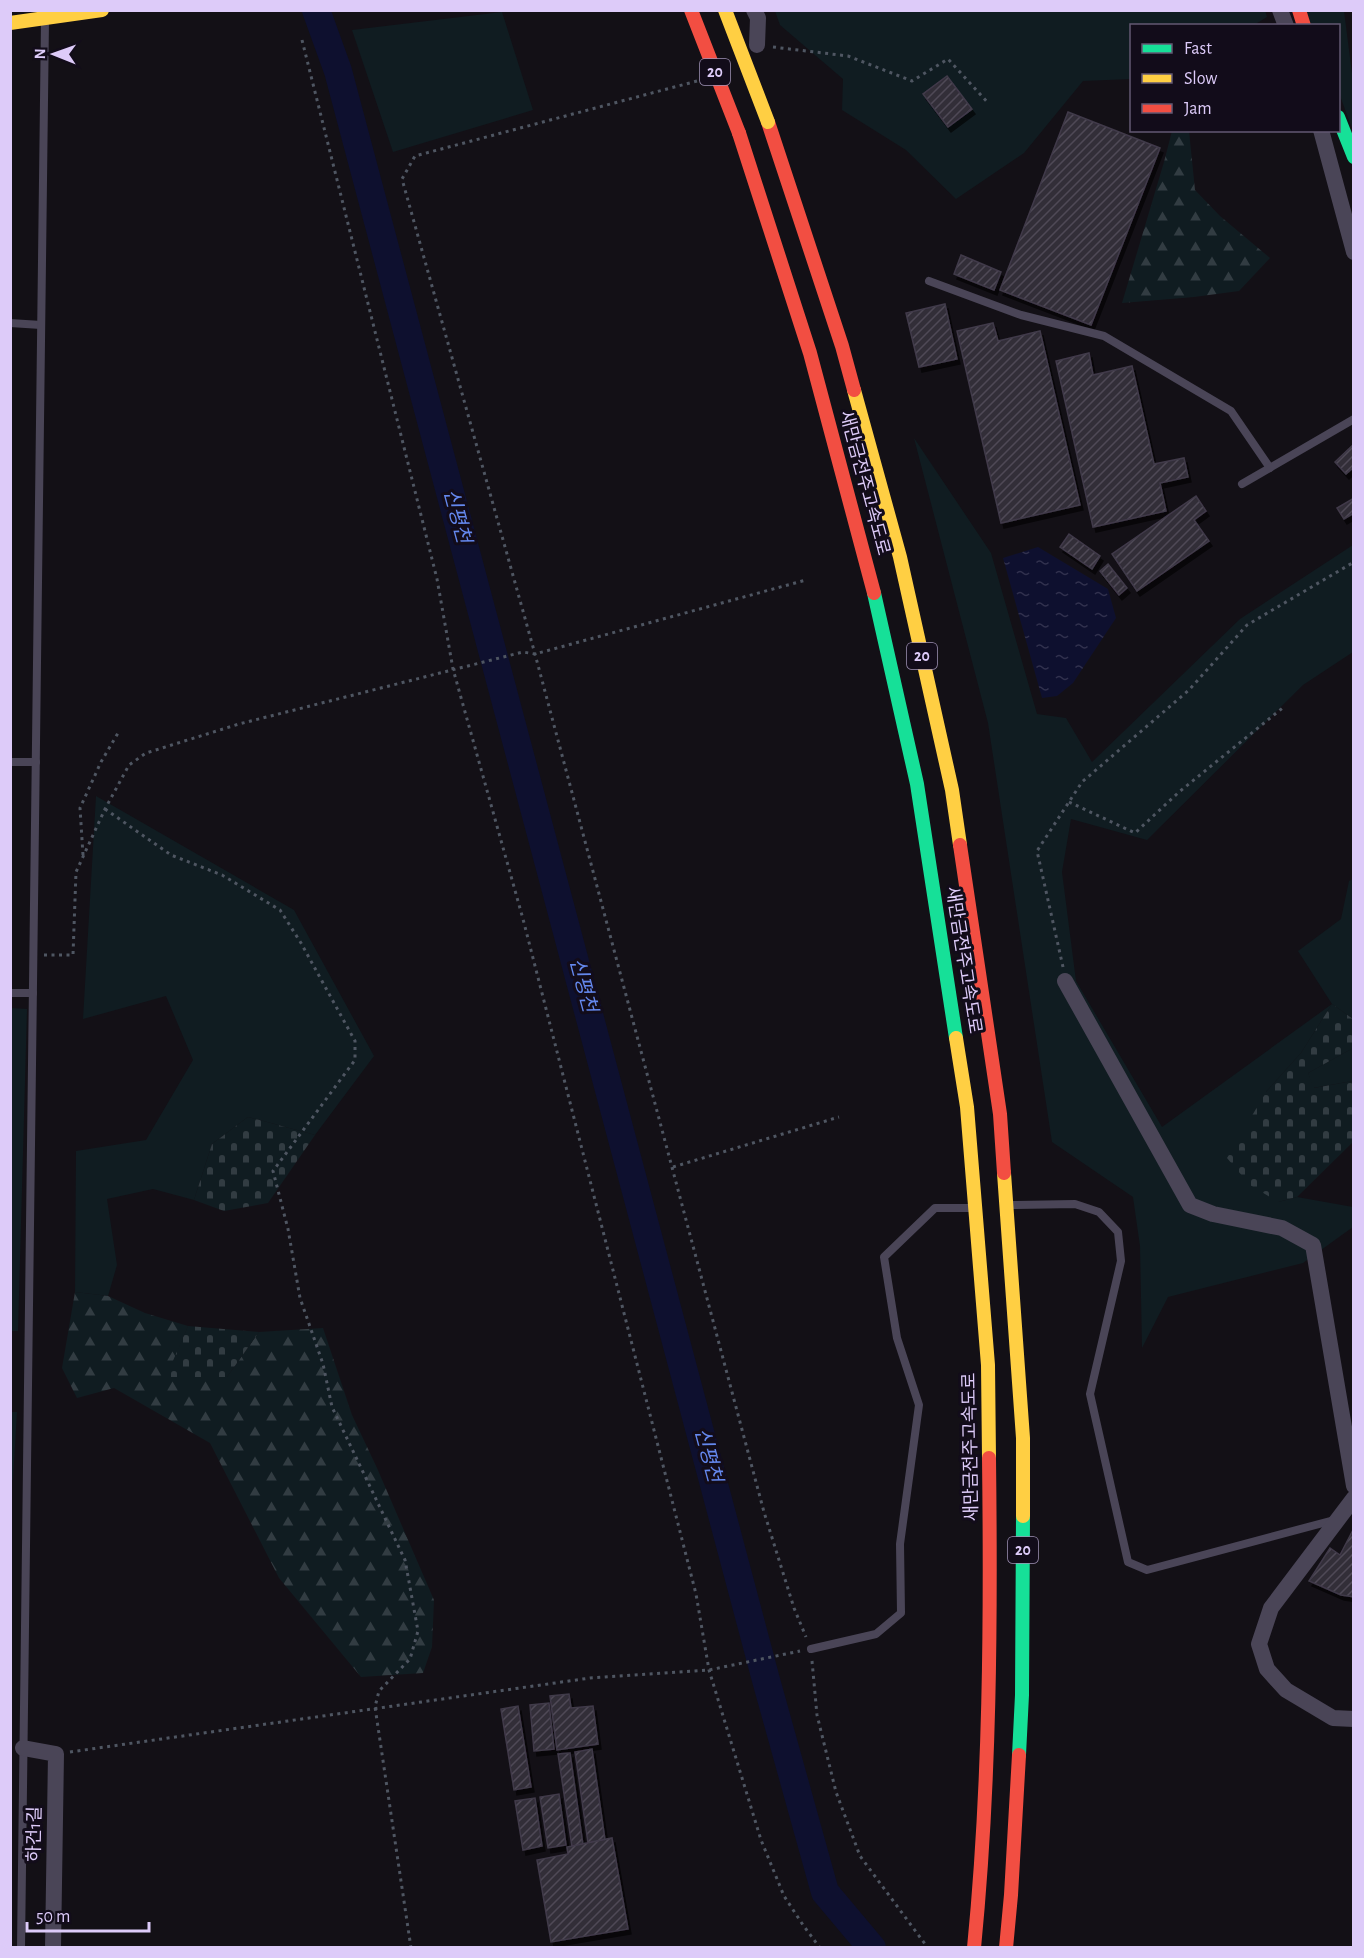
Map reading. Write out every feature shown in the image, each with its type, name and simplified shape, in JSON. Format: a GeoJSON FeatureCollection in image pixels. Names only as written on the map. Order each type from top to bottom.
{"type":"FeatureCollection","features":[{"type":"Feature","properties":{"kind":"main road"},"geometry":{"type":"LineString","coordinates":[[10,23],[102,10]]}},
{"type":"Feature","properties":{"kind":"main road","name":"새만금전주고속도로"},"geometry":{"type":"LineString","coordinates":[[691,10],[739,133],[810,353],[864,552],[917,784],[967,1107],[988,1365],[992,1631],[982,1867],[974,1947]]}},
{"type":"Feature","properties":{"kind":"main road","name":"새만금전주고속도로"},"geometry":{"type":"LineString","coordinates":[[724,10],[768,122],[842,346],[900,557],[952,790],[1000,1114],[1023,1438],[1023,1695],[1006,1947]]}},
{"type":"Feature","properties":{"kind":"main road"},"geometry":{"type":"LineString","coordinates":[[1340,122],[1353,157]]}},
{"type":"Feature","properties":{"kind":"street"},"geometry":{"type":"LineString","coordinates":[[754,10],[758,18],[757,45]]}},
{"type":"Feature","properties":{"kind":"street"},"geometry":{"type":"LineString","coordinates":[[1322,132],[1353,252]]}},
{"type":"Feature","properties":{"kind":"street"},"geometry":{"type":"LineString","coordinates":[[1065,981],[1190,1205],[1213,1214],[1282,1228],[1313,1245],[1353,1486]]}},
{"type":"Feature","properties":{"kind":"street"},"geometry":{"type":"LineString","coordinates":[[1353,1498],[1271,1608],[1259,1644],[1267,1669],[1286,1690],[1333,1718],[1353,1719]]}},
{"type":"Feature","properties":{"kind":"street"},"geometry":{"type":"LineString","coordinates":[[23,1748],[56,1754]]}},
{"type":"Feature","properties":{"kind":"street","name":"하건1길"},"geometry":{"type":"LineString","coordinates":[[53,1947],[56,1754]]}},
{"type":"Feature","properties":{"kind":"lane"},"geometry":{"type":"LineString","coordinates":[[21,1947],[45,19]]}},
{"type":"Feature","properties":{"kind":"lane"},"geometry":{"type":"LineString","coordinates":[[928,282],[1021,315],[1104,336],[1231,411],[1270,468]]}},
{"type":"Feature","properties":{"kind":"lane"},"geometry":{"type":"LineString","coordinates":[[10,323],[41,325]]}},
{"type":"Feature","properties":{"kind":"lane"},"geometry":{"type":"LineString","coordinates":[[1242,484],[1353,419]]}},
{"type":"Feature","properties":{"kind":"lane"},"geometry":{"type":"LineString","coordinates":[[10,762],[36,762]]}},
{"type":"Feature","properties":{"kind":"lane"},"geometry":{"type":"LineString","coordinates":[[10,993],[33,993]]}},
{"type":"Feature","properties":{"kind":"lane"},"geometry":{"type":"LineString","coordinates":[[1007,1206],[1075,1204],[1099,1212],[1118,1232],[1121,1261],[1090,1394],[1128,1562],[1147,1570],[1338,1519]]}},
{"type":"Feature","properties":{"kind":"lane"},"geometry":{"type":"LineString","coordinates":[[811,1649],[876,1634],[901,1613],[900,1544],[920,1405],[897,1338],[885,1257],[935,1208],[975,1208]]}},
{"type":"Feature","properties":{"kind":"path"},"geometry":{"type":"LineString","coordinates":[[302,40],[437,579],[453,669],[524,919],[693,1583],[709,1670],[760,1840],[784,1896],[820,1947]]}},
{"type":"Feature","properties":{"kind":"path"},"geometry":{"type":"LineString","coordinates":[[757,45],[848,56],[912,81],[948,59],[989,104]]}},
{"type":"Feature","properties":{"kind":"path"},"geometry":{"type":"LineString","coordinates":[[704,78],[416,156],[402,179],[535,654],[764,1512],[794,1608],[811,1649],[817,1715],[836,1792],[860,1856],[928,1947]]}},
{"type":"Feature","properties":{"kind":"path"},"geometry":{"type":"LineString","coordinates":[[1065,981],[1037,851],[1082,782],[1189,690],[1247,625],[1353,562]]}},
{"type":"Feature","properties":{"kind":"path"},"geometry":{"type":"LineString","coordinates":[[33,955],[73,955],[76,872],[129,765],[146,753],[239,724],[523,652],[535,654],[806,580]]}},
{"type":"Feature","properties":{"kind":"path"},"geometry":{"type":"LineString","coordinates":[[1070,802],[1135,833],[1179,792],[1285,706]]}},
{"type":"Feature","properties":{"kind":"path"},"geometry":{"type":"LineString","coordinates":[[83,857],[80,808],[101,762],[118,733]]}},
{"type":"Feature","properties":{"kind":"path"},"geometry":{"type":"LineString","coordinates":[[105,810],[171,855],[222,875],[280,910],[301,943],[355,1041],[354,1060],[273,1171],[288,1229],[300,1298],[323,1364],[332,1407],[405,1560],[418,1631],[410,1659],[379,1691],[375,1707],[411,1947]]}},
{"type":"Feature","properties":{"kind":"path"},"geometry":{"type":"LineString","coordinates":[[673,1167],[839,1117]]}},
{"type":"Feature","properties":{"kind":"path"},"geometry":{"type":"LineString","coordinates":[[56,1754],[590,1678],[709,1670],[811,1649]]}},
{"type":"Feature","properties":{"kind":"green space"},"geometry":{"type":"Polygon","coordinates":[[[1265,10],[1267,17],[1256,24],[1130,24],[1130,79],[1083,81],[1024,153],[956,199],[906,150],[842,110],[843,79],[780,25],[775,11],[1265,10]]]}},
{"type":"Feature","properties":{"kind":"green space"},"geometry":{"type":"Polygon","coordinates":[[[1305,11],[1344,11],[1353,81],[1353,131],[1340,96],[1340,24],[1311,24],[1305,11]]]}},
{"type":"Feature","properties":{"kind":"green space"},"geometry":{"type":"Polygon","coordinates":[[[502,12],[533,110],[393,152],[352,30],[502,12]]]}},
{"type":"Feature","properties":{"kind":"green space"},"geometry":{"type":"Polygon","coordinates":[[[1172,132],[1189,132],[1195,190],[1220,216],[1270,258],[1239,291],[1122,303],[1172,132]]]}},
{"type":"Feature","properties":{"kind":"green space"},"geometry":{"type":"Polygon","coordinates":[[[914,438],[991,553],[1037,714],[1066,718],[1092,762],[1240,619],[1353,545],[1353,652],[1303,685],[1147,840],[1071,819],[1062,872],[1076,981],[1162,1127],[1332,1004],[1301,1053],[1266,1092],[1278,1202],[1297,1197],[1353,1207],[1353,1227],[1303,1263],[1168,1297],[1142,1348],[1140,1246],[1133,1197],[1052,1142],[988,723],[914,438]]]}},
{"type":"Feature","properties":{"kind":"green space"},"geometry":{"type":"Polygon","coordinates":[[[96,796],[294,910],[374,1056],[315,1135],[248,1117],[212,1144],[194,1200],[153,1189],[107,1199],[117,1265],[108,1296],[75,1292],[76,1151],[146,1140],[193,1060],[166,996],[83,1019],[96,796]]]}},
{"type":"Feature","properties":{"kind":"green space"},"geometry":{"type":"Polygon","coordinates":[[[1353,879],[1353,1019],[1332,1004],[1298,951],[1341,919],[1349,881],[1353,879]]]}},
{"type":"Feature","properties":{"kind":"green space"},"geometry":{"type":"Polygon","coordinates":[[[1332,1004],[1353,1019],[1353,1048],[1308,1073],[1314,1088],[1353,1081],[1353,1142],[1297,1197],[1278,1202],[1250,1185],[1227,1158],[1266,1092],[1301,1053],[1332,1004]]]}},
{"type":"Feature","properties":{"kind":"green space"},"geometry":{"type":"Polygon","coordinates":[[[11,1008],[27,1009],[18,1331],[10,1331],[11,1008]]]}},
{"type":"Feature","properties":{"kind":"green space"},"geometry":{"type":"Polygon","coordinates":[[[1353,1048],[1353,1081],[1313,1088],[1308,1073],[1353,1048]]]}},
{"type":"Feature","properties":{"kind":"green space"},"geometry":{"type":"Polygon","coordinates":[[[248,1117],[315,1135],[268,1203],[224,1211],[194,1200],[212,1144],[248,1117]]]}},
{"type":"Feature","properties":{"kind":"green space"},"geometry":{"type":"Polygon","coordinates":[[[75,1292],[108,1296],[145,1313],[188,1326],[167,1377],[227,1377],[259,1332],[323,1328],[352,1415],[434,1600],[432,1647],[423,1673],[361,1677],[279,1578],[210,1443],[114,1388],[77,1398],[62,1368],[75,1292]]]}},
{"type":"Feature","properties":{"kind":"green space"},"geometry":{"type":"Polygon","coordinates":[[[188,1326],[259,1332],[227,1377],[166,1377],[188,1326]]]}},
{"type":"Feature","properties":{"kind":"green space"},"geometry":{"type":"Polygon","coordinates":[[[11,1412],[17,1412],[13,1480],[10,1480],[11,1412]]]}},
{"type":"Feature","properties":{"kind":"water"},"geometry":{"type":"Polygon","coordinates":[[[1038,547],[1108,589],[1116,618],[1073,683],[1057,696],[1042,698],[1003,558],[1038,547]]]}},
{"type":"Feature","properties":{"kind":"building"},"geometry":{"type":"Polygon","coordinates":[[[947,76],[972,109],[948,127],[923,94],[947,76]]]}},
{"type":"Feature","properties":{"kind":"building"},"geometry":{"type":"Polygon","coordinates":[[[1068,112],[1160,148],[1091,325],[1000,290],[1068,112]]]}},
{"type":"Feature","properties":{"kind":"building"},"geometry":{"type":"Polygon","coordinates":[[[961,255],[1001,272],[994,290],[954,274],[961,255]]]}},
{"type":"Feature","properties":{"kind":"building"},"geometry":{"type":"Polygon","coordinates":[[[945,304],[957,359],[919,367],[906,313],[945,304]]]}},
{"type":"Feature","properties":{"kind":"building"},"geometry":{"type":"Polygon","coordinates":[[[993,323],[998,341],[1040,331],[1080,505],[1001,523],[957,331],[993,323]]]}},
{"type":"Feature","properties":{"kind":"building"},"geometry":{"type":"Polygon","coordinates":[[[1089,353],[1093,375],[1132,366],[1154,464],[1184,458],[1188,477],[1160,483],[1166,511],[1093,527],[1056,361],[1089,353]]]}},
{"type":"Feature","properties":{"kind":"building"},"geometry":{"type":"Polygon","coordinates":[[[1354,444],[1354,467],[1346,474],[1335,462],[1354,444]]]}},
{"type":"Feature","properties":{"kind":"building"},"geometry":{"type":"Polygon","coordinates":[[[1196,496],[1206,511],[1194,520],[1209,541],[1137,591],[1112,554],[1196,496]]]}},
{"type":"Feature","properties":{"kind":"building"},"geometry":{"type":"Polygon","coordinates":[[[1354,498],[1354,513],[1344,519],[1337,508],[1354,498]]]}},
{"type":"Feature","properties":{"kind":"building"},"geometry":{"type":"Polygon","coordinates":[[[1069,534],[1100,556],[1092,569],[1060,547],[1069,534]]]}},
{"type":"Feature","properties":{"kind":"building"},"geometry":{"type":"Polygon","coordinates":[[[1108,564],[1127,588],[1119,595],[1100,571],[1108,564]]]}},
{"type":"Feature","properties":{"kind":"building"},"geometry":{"type":"Polygon","coordinates":[[[1354,1528],[1354,1597],[1341,1595],[1309,1581],[1330,1548],[1340,1555],[1354,1528]]]}},
{"type":"Feature","properties":{"kind":"building"},"geometry":{"type":"Polygon","coordinates":[[[569,1694],[571,1708],[593,1706],[598,1744],[557,1750],[550,1696],[569,1694]]]}},
{"type":"Feature","properties":{"kind":"building"},"geometry":{"type":"Polygon","coordinates":[[[549,1703],[554,1749],[534,1751],[530,1705],[549,1703]]]}},
{"type":"Feature","properties":{"kind":"building"},"geometry":{"type":"Polygon","coordinates":[[[518,1706],[531,1787],[514,1790],[501,1709],[518,1706]]]}},
{"type":"Feature","properties":{"kind":"building"},"geometry":{"type":"Polygon","coordinates":[[[592,1749],[605,1840],[588,1843],[575,1752],[592,1749]]]}},
{"type":"Feature","properties":{"kind":"building"},"geometry":{"type":"Polygon","coordinates":[[[570,1753],[583,1845],[572,1847],[558,1754],[570,1753]]]}},
{"type":"Feature","properties":{"kind":"building"},"geometry":{"type":"Polygon","coordinates":[[[559,1794],[566,1845],[548,1848],[540,1797],[559,1794]]]}},
{"type":"Feature","properties":{"kind":"building"},"geometry":{"type":"Polygon","coordinates":[[[535,1798],[542,1846],[523,1850],[515,1801],[535,1798]]]}},
{"type":"Feature","properties":{"kind":"building"},"geometry":{"type":"Polygon","coordinates":[[[612,1838],[628,1929],[551,1942],[537,1860],[568,1854],[567,1847],[612,1838]]]}},
{"type":"Feature","properties":{"kind":"waterway","name":"신평천"},"geometry":{"type":"LineString","coordinates":[[316,10],[338,71],[766,1680],[825,1892],[872,1948]]}},
{"type":"Feature","properties":{"kind":"traffic: fast"},"geometry":{"type":"LineString","coordinates":[[1340,122],[1354,157]]}},
{"type":"Feature","properties":{"kind":"traffic: fast"},"geometry":{"type":"LineString","coordinates":[[874,593],[917,784],[956,1038]]}},
{"type":"Feature","properties":{"kind":"traffic: fast"},"geometry":{"type":"LineString","coordinates":[[1019,1755],[1022,1695],[1023,1516]]}},
{"type":"Feature","properties":{"kind":"traffic: slow"},"geometry":{"type":"LineString","coordinates":[[10,23],[102,10]]}},
{"type":"Feature","properties":{"kind":"traffic: slow"},"geometry":{"type":"LineString","coordinates":[[725,10],[768,122]]}},
{"type":"Feature","properties":{"kind":"traffic: slow"},"geometry":{"type":"LineString","coordinates":[[854,390],[900,557],[952,790],[960,845]]}},
{"type":"Feature","properties":{"kind":"traffic: slow"},"geometry":{"type":"LineString","coordinates":[[956,1038],[967,1107],[988,1365],[989,1458]]}},
{"type":"Feature","properties":{"kind":"traffic: slow"},"geometry":{"type":"LineString","coordinates":[[1004,1173],[1023,1438],[1023,1516]]}},
{"type":"Feature","properties":{"kind":"traffic: jam"},"geometry":{"type":"LineString","coordinates":[[691,10],[739,133]]}},
{"type":"Feature","properties":{"kind":"traffic: jam"},"geometry":{"type":"LineString","coordinates":[[1299,10],[1303,24]]}},
{"type":"Feature","properties":{"kind":"traffic: jam"},"geometry":{"type":"LineString","coordinates":[[768,122],[842,346],[854,390]]}},
{"type":"Feature","properties":{"kind":"traffic: jam"},"geometry":{"type":"LineString","coordinates":[[739,133],[810,353],[874,593]]}},
{"type":"Feature","properties":{"kind":"traffic: jam"},"geometry":{"type":"LineString","coordinates":[[960,845],[1000,1114],[1004,1173]]}},
{"type":"Feature","properties":{"kind":"traffic: jam"},"geometry":{"type":"LineString","coordinates":[[974,1948],[983,1826],[988,1703],[989,1458]]}},
{"type":"Feature","properties":{"kind":"traffic: jam"},"geometry":{"type":"LineString","coordinates":[[1006,1948],[1019,1755]]}}]}
